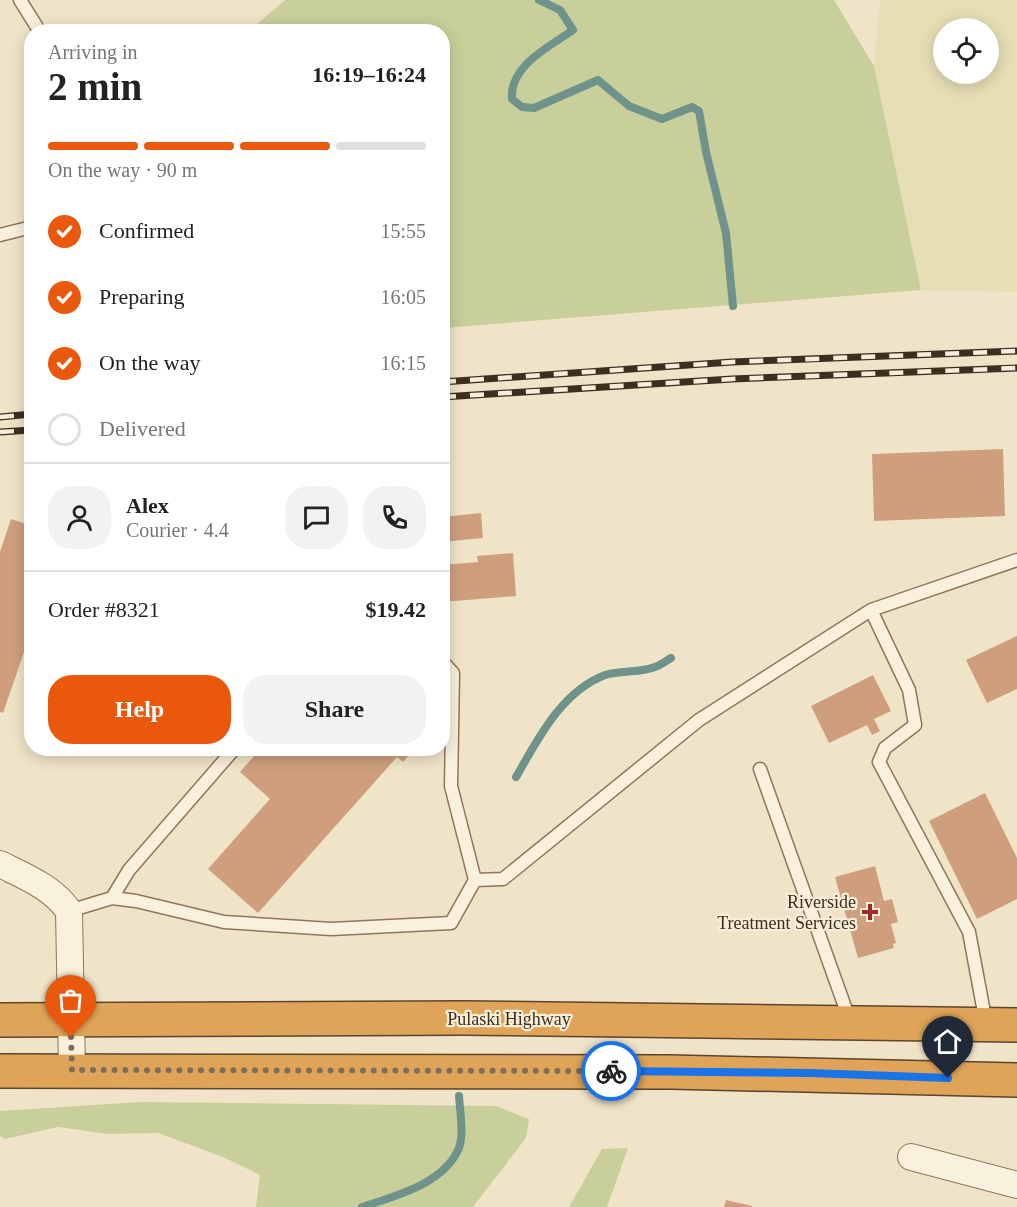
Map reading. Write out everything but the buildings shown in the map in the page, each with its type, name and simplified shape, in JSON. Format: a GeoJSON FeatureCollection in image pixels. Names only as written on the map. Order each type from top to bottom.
{"type":"FeatureCollection","features":[{"type":"Feature","properties":{"kind":"highway","name":"Pulaski Highway"},"geometry":{"type":"LineString","coordinates":[[0,1020],[462,1018],[1002,1025]]}},
{"type":"Feature","properties":{"kind":"highway"},"geometry":{"type":"LineString","coordinates":[[0,1071],[646,1071],[810,1073],[1017,1080]]}},
{"type":"Feature","properties":{"kind":"street"},"geometry":{"type":"LineString","coordinates":[[0,864],[36,881],[60,898],[69,911],[72,1070]]}},
{"type":"Feature","properties":{"kind":"street"},"geometry":{"type":"LineString","coordinates":[[910,1156],[1017,1185]]}},
{"type":"Feature","properties":{"kind":"lane"},"geometry":{"type":"LineString","coordinates":[[20,0],[35,24]]}},
{"type":"Feature","properties":{"kind":"lane"},"geometry":{"type":"LineString","coordinates":[[0,235],[24,229]]}},
{"type":"Feature","properties":{"kind":"lane"},"geometry":{"type":"LineString","coordinates":[[475,880],[503,879],[699,720],[872,610],[1017,560]]}},
{"type":"Feature","properties":{"kind":"lane"},"geometry":{"type":"LineString","coordinates":[[872,610],[909,690],[915,725],[885,748],[879,762],[969,932],[1002,1025]]}},
{"type":"Feature","properties":{"kind":"lane"},"geometry":{"type":"LineString","coordinates":[[69,911],[112,898],[136,901],[224,922],[331,929],[452,923],[475,880],[451,786],[453,673],[450,670]]}},
{"type":"Feature","properties":{"kind":"lane"},"geometry":{"type":"LineString","coordinates":[[112,898],[129,870],[229,756]]}},
{"type":"Feature","properties":{"kind":"lane"},"geometry":{"type":"LineString","coordinates":[[760,769],[851,1022]]}},
{"type":"Feature","properties":{"kind":"shaded area"},"geometry":{"type":"Polygon","coordinates":[[[880,0],[1017,0],[1017,292],[921,290],[874,66],[880,0]]]}},
{"type":"Feature","properties":{"kind":"green space"},"geometry":{"type":"Polygon","coordinates":[[[285,0],[834,0],[874,66],[921,290],[450,327],[450,24],[257,24],[285,0]]]}},
{"type":"Feature","properties":{"kind":"green space"},"geometry":{"type":"Polygon","coordinates":[[[141,1102],[496,1106],[529,1119],[526,1138],[473,1207],[256,1207],[260,1175],[223,1157],[158,1133],[108,1134],[58,1127],[5,1139],[0,1136],[0,1111],[141,1102]]]}},
{"type":"Feature","properties":{"kind":"green space"},"geometry":{"type":"Polygon","coordinates":[[[628,1148],[607,1207],[569,1207],[602,1149],[628,1148]]]}},
{"type":"Feature","properties":{"kind":"waterway"},"geometry":{"type":"LineString","coordinates":[[539,0],[560,10],[573,30],[532,58],[524,67],[513,87],[512,99],[522,107],[534,108],[598,80],[629,106],[662,119],[692,107],[699,111],[706,152],[726,233],[733,306]]}},
{"type":"Feature","properties":{"kind":"waterway"},"geometry":{"type":"LineString","coordinates":[[516,777],[552,718],[563,705],[589,683],[617,672],[649,669],[671,658]]}},
{"type":"Feature","properties":{"kind":"waterway"},"geometry":{"type":"LineString","coordinates":[[362,1207],[417,1187],[442,1171],[452,1160],[459,1148],[461,1136],[459,1096]]}},
{"type":"Feature","properties":{"kind":"railway"},"geometry":{"type":"LineString","coordinates":[[450,381],[732,362],[1017,351]]}},
{"type":"Feature","properties":{"kind":"railway"},"geometry":{"type":"LineString","coordinates":[[450,397],[732,379],[1017,368]]}},
{"type":"Feature","properties":{"kind":"railway"},"geometry":{"type":"LineString","coordinates":[[0,417],[24,415]]}},
{"type":"Feature","properties":{"kind":"railway"},"geometry":{"type":"LineString","coordinates":[[0,432],[24,430]]}},
{"type":"Feature","properties":{"kind":"way so far"},"geometry":{"type":"LineString","coordinates":[[71,1037],[72,1070],[611,1071]]}},
{"type":"Feature","properties":{"kind":"place","name":"Riverside Treatment Services"},"geometry":{"type":"Point","coordinates":[870,912]}},
{"type":"Feature","properties":{"kind":"route"},"geometry":{"type":"LineString","coordinates":[[611,1071],[810,1073],[948,1078]]}}]}
